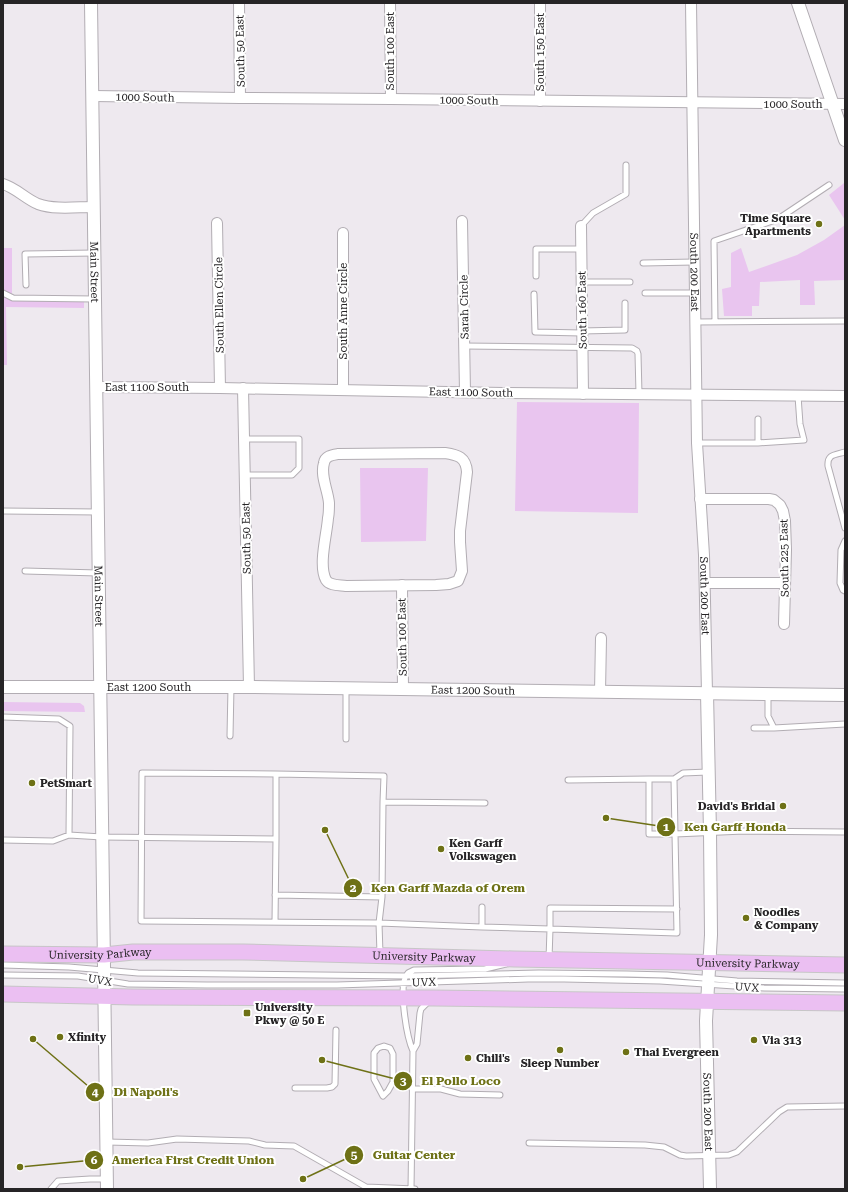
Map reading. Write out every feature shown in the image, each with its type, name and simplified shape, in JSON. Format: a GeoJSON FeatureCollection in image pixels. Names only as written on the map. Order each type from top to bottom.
{"type":"FeatureCollection","features":[{"type":"Feature","properties":{"kind":"main road","name":"University Parkway"},"geometry":{"type":"LineString","coordinates":[[3,954],[104,955],[133,952],[243,952],[549,960],[845,965]]}},
{"type":"Feature","properties":{"kind":"main road"},"geometry":{"type":"LineString","coordinates":[[3,994],[104,995],[133,997],[708,1000],[845,1003]]}},
{"type":"Feature","properties":{"kind":"street","name":"Main Street"},"geometry":{"type":"LineString","coordinates":[[91,3],[107,1184]]}},
{"type":"Feature","properties":{"kind":"street","name":"South 50 East"},"geometry":{"type":"LineString","coordinates":[[239,3],[240,98]]}},
{"type":"Feature","properties":{"kind":"street","name":"South 100 East"},"geometry":{"type":"LineString","coordinates":[[390,3],[391,98]]}},
{"type":"Feature","properties":{"kind":"street","name":"South 150 East"},"geometry":{"type":"LineString","coordinates":[[540,3],[540,100]]}},
{"type":"Feature","properties":{"kind":"street","name":"South 200 East"},"geometry":{"type":"LineString","coordinates":[[691,3],[697,443],[705,583],[710,832],[711,935],[706,1021],[710,1189]]}},
{"type":"Feature","properties":{"kind":"street"},"geometry":{"type":"LineString","coordinates":[[798,3],[839,104],[845,140]]}},
{"type":"Feature","properties":{"kind":"street","name":"1000 South"},"geometry":{"type":"LineString","coordinates":[[93,96],[839,104]]}},
{"type":"Feature","properties":{"kind":"street"},"geometry":{"type":"LineString","coordinates":[[3,184],[9,186],[38,204],[57,208],[94,207]]}},
{"type":"Feature","properties":{"kind":"street","name":"Sarah Circle"},"geometry":{"type":"LineString","coordinates":[[462,221],[465,392]]}},
{"type":"Feature","properties":{"kind":"street","name":"South Ellen Circle"},"geometry":{"type":"LineString","coordinates":[[218,223],[220,388]]}},
{"type":"Feature","properties":{"kind":"street","name":"South 160 East"},"geometry":{"type":"LineString","coordinates":[[581,226],[583,394]]}},
{"type":"Feature","properties":{"kind":"street","name":"South Anne Circle"},"geometry":{"type":"LineString","coordinates":[[343,233],[343,390]]}},
{"type":"Feature","properties":{"kind":"street","name":"East 1100 South"},"geometry":{"type":"LineString","coordinates":[[97,387],[845,396]]}},
{"type":"Feature","properties":{"kind":"street","name":"South 50 East"},"geometry":{"type":"LineString","coordinates":[[243,388],[249,687]]}},
{"type":"Feature","properties":{"kind":"street"},"geometry":{"type":"LineString","coordinates":[[445,453],[456,455],[465,462],[467,472],[460,531],[462,563],[461,576],[458,581],[449,584],[402,585],[346,586],[334,585],[329,583],[326,579],[323,565],[324,542],[329,503],[323,475],[323,466],[324,461],[330,455],[445,453]]}},
{"type":"Feature","properties":{"kind":"street","name":"South 225 East"},"geometry":{"type":"LineString","coordinates":[[700,499],[769,499],[774,500],[780,505],[783,511],[786,530],[784,624]]}},
{"type":"Feature","properties":{"kind":"street"},"geometry":{"type":"LineString","coordinates":[[705,583],[785,583]]}},
{"type":"Feature","properties":{"kind":"street","name":"South 100 East"},"geometry":{"type":"LineString","coordinates":[[402,585],[403,690]]}},
{"type":"Feature","properties":{"kind":"street"},"geometry":{"type":"LineString","coordinates":[[600,692],[601,638]]}},
{"type":"Feature","properties":{"kind":"street","name":"East 1200 South"},"geometry":{"type":"LineString","coordinates":[[3,687],[249,687],[845,695]]}},
{"type":"Feature","properties":{"kind":"lane"},"geometry":{"type":"LineString","coordinates":[[581,226],[593,213],[626,194],[626,165]]}},
{"type":"Feature","properties":{"kind":"lane"},"geometry":{"type":"LineString","coordinates":[[715,322],[714,241],[778,219],[828,184]]}},
{"type":"Feature","properties":{"kind":"lane"},"geometry":{"type":"LineString","coordinates":[[536,276],[536,249],[581,249]]}},
{"type":"Feature","properties":{"kind":"lane"},"geometry":{"type":"LineString","coordinates":[[26,285],[25,254],[95,253]]}},
{"type":"Feature","properties":{"kind":"lane"},"geometry":{"type":"LineString","coordinates":[[643,263],[694,262]]}},
{"type":"Feature","properties":{"kind":"lane"},"geometry":{"type":"LineString","coordinates":[[581,282],[630,282]]}},
{"type":"Feature","properties":{"kind":"lane"},"geometry":{"type":"LineString","coordinates":[[3,293],[13,298],[95,299]]}},
{"type":"Feature","properties":{"kind":"lane"},"geometry":{"type":"LineString","coordinates":[[645,293],[694,293]]}},
{"type":"Feature","properties":{"kind":"lane"},"geometry":{"type":"LineString","coordinates":[[534,294],[535,332],[625,330],[625,303]]}},
{"type":"Feature","properties":{"kind":"lane"},"geometry":{"type":"LineString","coordinates":[[695,322],[845,321]]}},
{"type":"Feature","properties":{"kind":"lane"},"geometry":{"type":"LineString","coordinates":[[464,346],[632,348],[637,351],[638,354],[639,394]]}},
{"type":"Feature","properties":{"kind":"lane"},"geometry":{"type":"LineString","coordinates":[[697,443],[758,443],[804,440],[800,424],[798,395]]}},
{"type":"Feature","properties":{"kind":"lane"},"geometry":{"type":"LineString","coordinates":[[758,419],[758,443]]}},
{"type":"Feature","properties":{"kind":"lane"},"geometry":{"type":"LineString","coordinates":[[244,439],[299,439],[299,468],[292,475],[245,475]]}},
{"type":"Feature","properties":{"kind":"lane"},"geometry":{"type":"LineString","coordinates":[[845,452],[830,457],[827,460],[845,528]]}},
{"type":"Feature","properties":{"kind":"lane"},"geometry":{"type":"LineString","coordinates":[[3,511],[98,512]]}},
{"type":"Feature","properties":{"kind":"lane"},"geometry":{"type":"LineString","coordinates":[[845,541],[841,550],[840,583],[845,591]]}},
{"type":"Feature","properties":{"kind":"lane"},"geometry":{"type":"LineString","coordinates":[[25,571],[99,573]]}},
{"type":"Feature","properties":{"kind":"lane"},"geometry":{"type":"LineString","coordinates":[[230,736],[231,687]]}},
{"type":"Feature","properties":{"kind":"lane"},"geometry":{"type":"LineString","coordinates":[[346,689],[346,738]]}},
{"type":"Feature","properties":{"kind":"lane"},"geometry":{"type":"LineString","coordinates":[[768,694],[768,716],[774,728]]}},
{"type":"Feature","properties":{"kind":"lane"},"geometry":{"type":"LineString","coordinates":[[3,717],[59,719],[70,726],[69,834]]}},
{"type":"Feature","properties":{"kind":"lane"},"geometry":{"type":"LineString","coordinates":[[754,728],[845,724]]}},
{"type":"Feature","properties":{"kind":"lane"},"geometry":{"type":"LineString","coordinates":[[568,780],[674,779],[683,773],[709,772]]}},
{"type":"Feature","properties":{"kind":"lane"},"geometry":{"type":"LineString","coordinates":[[380,956],[379,923],[382,897],[384,776],[142,773],[141,920],[379,923],[677,933],[674,779]]}},
{"type":"Feature","properties":{"kind":"lane"},"geometry":{"type":"LineString","coordinates":[[275,922],[276,774]]}},
{"type":"Feature","properties":{"kind":"lane"},"geometry":{"type":"LineString","coordinates":[[649,779],[649,834],[710,832],[845,832]]}},
{"type":"Feature","properties":{"kind":"lane"},"geometry":{"type":"LineString","coordinates":[[383,802],[485,803]]}},
{"type":"Feature","properties":{"kind":"lane"},"geometry":{"type":"LineString","coordinates":[[3,840],[53,841],[69,834],[142,838],[276,839]]}},
{"type":"Feature","properties":{"kind":"lane"},"geometry":{"type":"LineString","coordinates":[[275,895],[382,897]]}},
{"type":"Feature","properties":{"kind":"lane"},"geometry":{"type":"LineString","coordinates":[[482,907],[482,927]]}},
{"type":"Feature","properties":{"kind":"lane"},"geometry":{"type":"LineString","coordinates":[[549,960],[550,908],[677,909]]}},
{"type":"Feature","properties":{"kind":"lane"},"geometry":{"type":"LineString","coordinates":[[413,1051],[409,1044],[404,1018],[404,983],[408,973],[414,970],[490,968],[504,965],[514,959]]}},
{"type":"Feature","properties":{"kind":"lane","name":"UVX"},"geometry":{"type":"LineString","coordinates":[[3,965],[69,967],[104,975],[128,984],[207,986],[337,985],[549,979],[709,982]]}},
{"type":"Feature","properties":{"kind":"lane","name":"UVX"},"geometry":{"type":"LineString","coordinates":[[3,975],[78,976],[138,973],[406,976],[538,973],[620,974],[667,975],[709,982],[764,988],[845,989]]}},
{"type":"Feature","properties":{"kind":"lane"},"geometry":{"type":"LineString","coordinates":[[709,982],[845,983]]}},
{"type":"Feature","properties":{"kind":"lane"},"geometry":{"type":"LineString","coordinates":[[411,1188],[413,1051],[416,1044],[420,1013],[424,1005],[433,998]]}},
{"type":"Feature","properties":{"kind":"lane"},"geometry":{"type":"LineString","coordinates":[[295,1088],[327,1088],[332,1087],[335,1084],[336,1030]]}},
{"type":"Feature","properties":{"kind":"lane"},"geometry":{"type":"LineString","coordinates":[[384,1046],[390,1048],[393,1054],[393,1082],[383,1096],[374,1079],[374,1053],[378,1048],[384,1046]]}},
{"type":"Feature","properties":{"kind":"lane"},"geometry":{"type":"LineString","coordinates":[[412,1089],[441,1089],[460,1094],[500,1095]]}},
{"type":"Feature","properties":{"kind":"lane"},"geometry":{"type":"LineString","coordinates":[[529,1143],[645,1144],[664,1147],[686,1156],[728,1155],[737,1152],[786,1107],[845,1106]]}},
{"type":"Feature","properties":{"kind":"lane"},"geometry":{"type":"LineString","coordinates":[[107,1142],[148,1143],[177,1139],[249,1141],[265,1145],[294,1146],[366,1187],[383,1189],[415,1189]]}},
{"type":"Feature","properties":{"kind":"lane"},"geometry":{"type":"LineString","coordinates":[[51,1189],[58,1181],[90,1179],[107,1184]]}},
{"type":"Feature","properties":{"kind":"shaded area","name":"Time Square Apartments"},"geometry":{"type":"Polygon","coordinates":[[[844,183],[845,184],[845,220],[829,195],[844,183]]]}},
{"type":"Feature","properties":{"kind":"shaded area","name":"Time Square Apartments"},"geometry":{"type":"Polygon","coordinates":[[[845,225],[845,280],[814,281],[815,305],[800,305],[800,280],[760,282],[759,306],[752,306],[752,316],[724,316],[722,289],[731,287],[731,253],[741,248],[749,272],[797,255],[824,240],[845,225]]]}},
{"type":"Feature","properties":{"kind":"shaded area"},"geometry":{"type":"Polygon","coordinates":[[[3,248],[12,248],[12,295],[84,296],[84,308],[6,307],[7,365],[3,365],[3,248]]]}},
{"type":"Feature","properties":{"kind":"shaded area"},"geometry":{"type":"Polygon","coordinates":[[[517,402],[639,403],[638,513],[515,511],[517,402]]]}},
{"type":"Feature","properties":{"kind":"shaded area"},"geometry":{"type":"Polygon","coordinates":[[[360,468],[428,468],[426,541],[361,542],[360,468]]]}},
{"type":"Feature","properties":{"kind":"shaded area"},"geometry":{"type":"Polygon","coordinates":[[[3,702],[80,703],[84,706],[85,712],[3,711],[3,702]]]}},
{"type":"Feature","properties":{"kind":"place","name":"Time Square Apartments"},"geometry":{"type":"Point","coordinates":[819,224]}},
{"type":"Feature","properties":{"kind":"place","name":"PetSmart"},"geometry":{"type":"Point","coordinates":[32,783]}},
{"type":"Feature","properties":{"kind":"place","name":"David's Bridal"},"geometry":{"type":"Point","coordinates":[783,806]}},
{"type":"Feature","properties":{"kind":"place","name":"Ken Garff Honda"},"geometry":{"type":"Point","coordinates":[606,818]}},
{"type":"Feature","properties":{"kind":"place","name":"Ken Garff Mazda of Orem"},"geometry":{"type":"Point","coordinates":[325,830]}},
{"type":"Feature","properties":{"kind":"place","name":"Ken Garff Volkswagen"},"geometry":{"type":"Point","coordinates":[441,849]}},
{"type":"Feature","properties":{"kind":"place","name":"Noodles & Company"},"geometry":{"type":"Point","coordinates":[746,918]}},
{"type":"Feature","properties":{"kind":"place","name":"University Pkwy @ 50 E"},"geometry":{"type":"Point","coordinates":[247,1013]}},
{"type":"Feature","properties":{"kind":"place","name":"Xfinity"},"geometry":{"type":"Point","coordinates":[60,1037]}},
{"type":"Feature","properties":{"kind":"place","name":"Di Napoli's"},"geometry":{"type":"Point","coordinates":[33,1039]}},
{"type":"Feature","properties":{"kind":"place","name":"Via 313"},"geometry":{"type":"Point","coordinates":[754,1040]}},
{"type":"Feature","properties":{"kind":"place","name":"Sleep Number"},"geometry":{"type":"Point","coordinates":[560,1050]}},
{"type":"Feature","properties":{"kind":"place","name":"Thai Evergreen"},"geometry":{"type":"Point","coordinates":[626,1052]}},
{"type":"Feature","properties":{"kind":"place","name":"Chili's"},"geometry":{"type":"Point","coordinates":[468,1058]}},
{"type":"Feature","properties":{"kind":"place","name":"El Pollo Loco"},"geometry":{"type":"Point","coordinates":[322,1060]}},
{"type":"Feature","properties":{"kind":"place","name":"America First Credit Union"},"geometry":{"type":"Point","coordinates":[20,1167]}},
{"type":"Feature","properties":{"kind":"place","name":"Guitar Center"},"geometry":{"type":"Point","coordinates":[303,1179]}}]}
